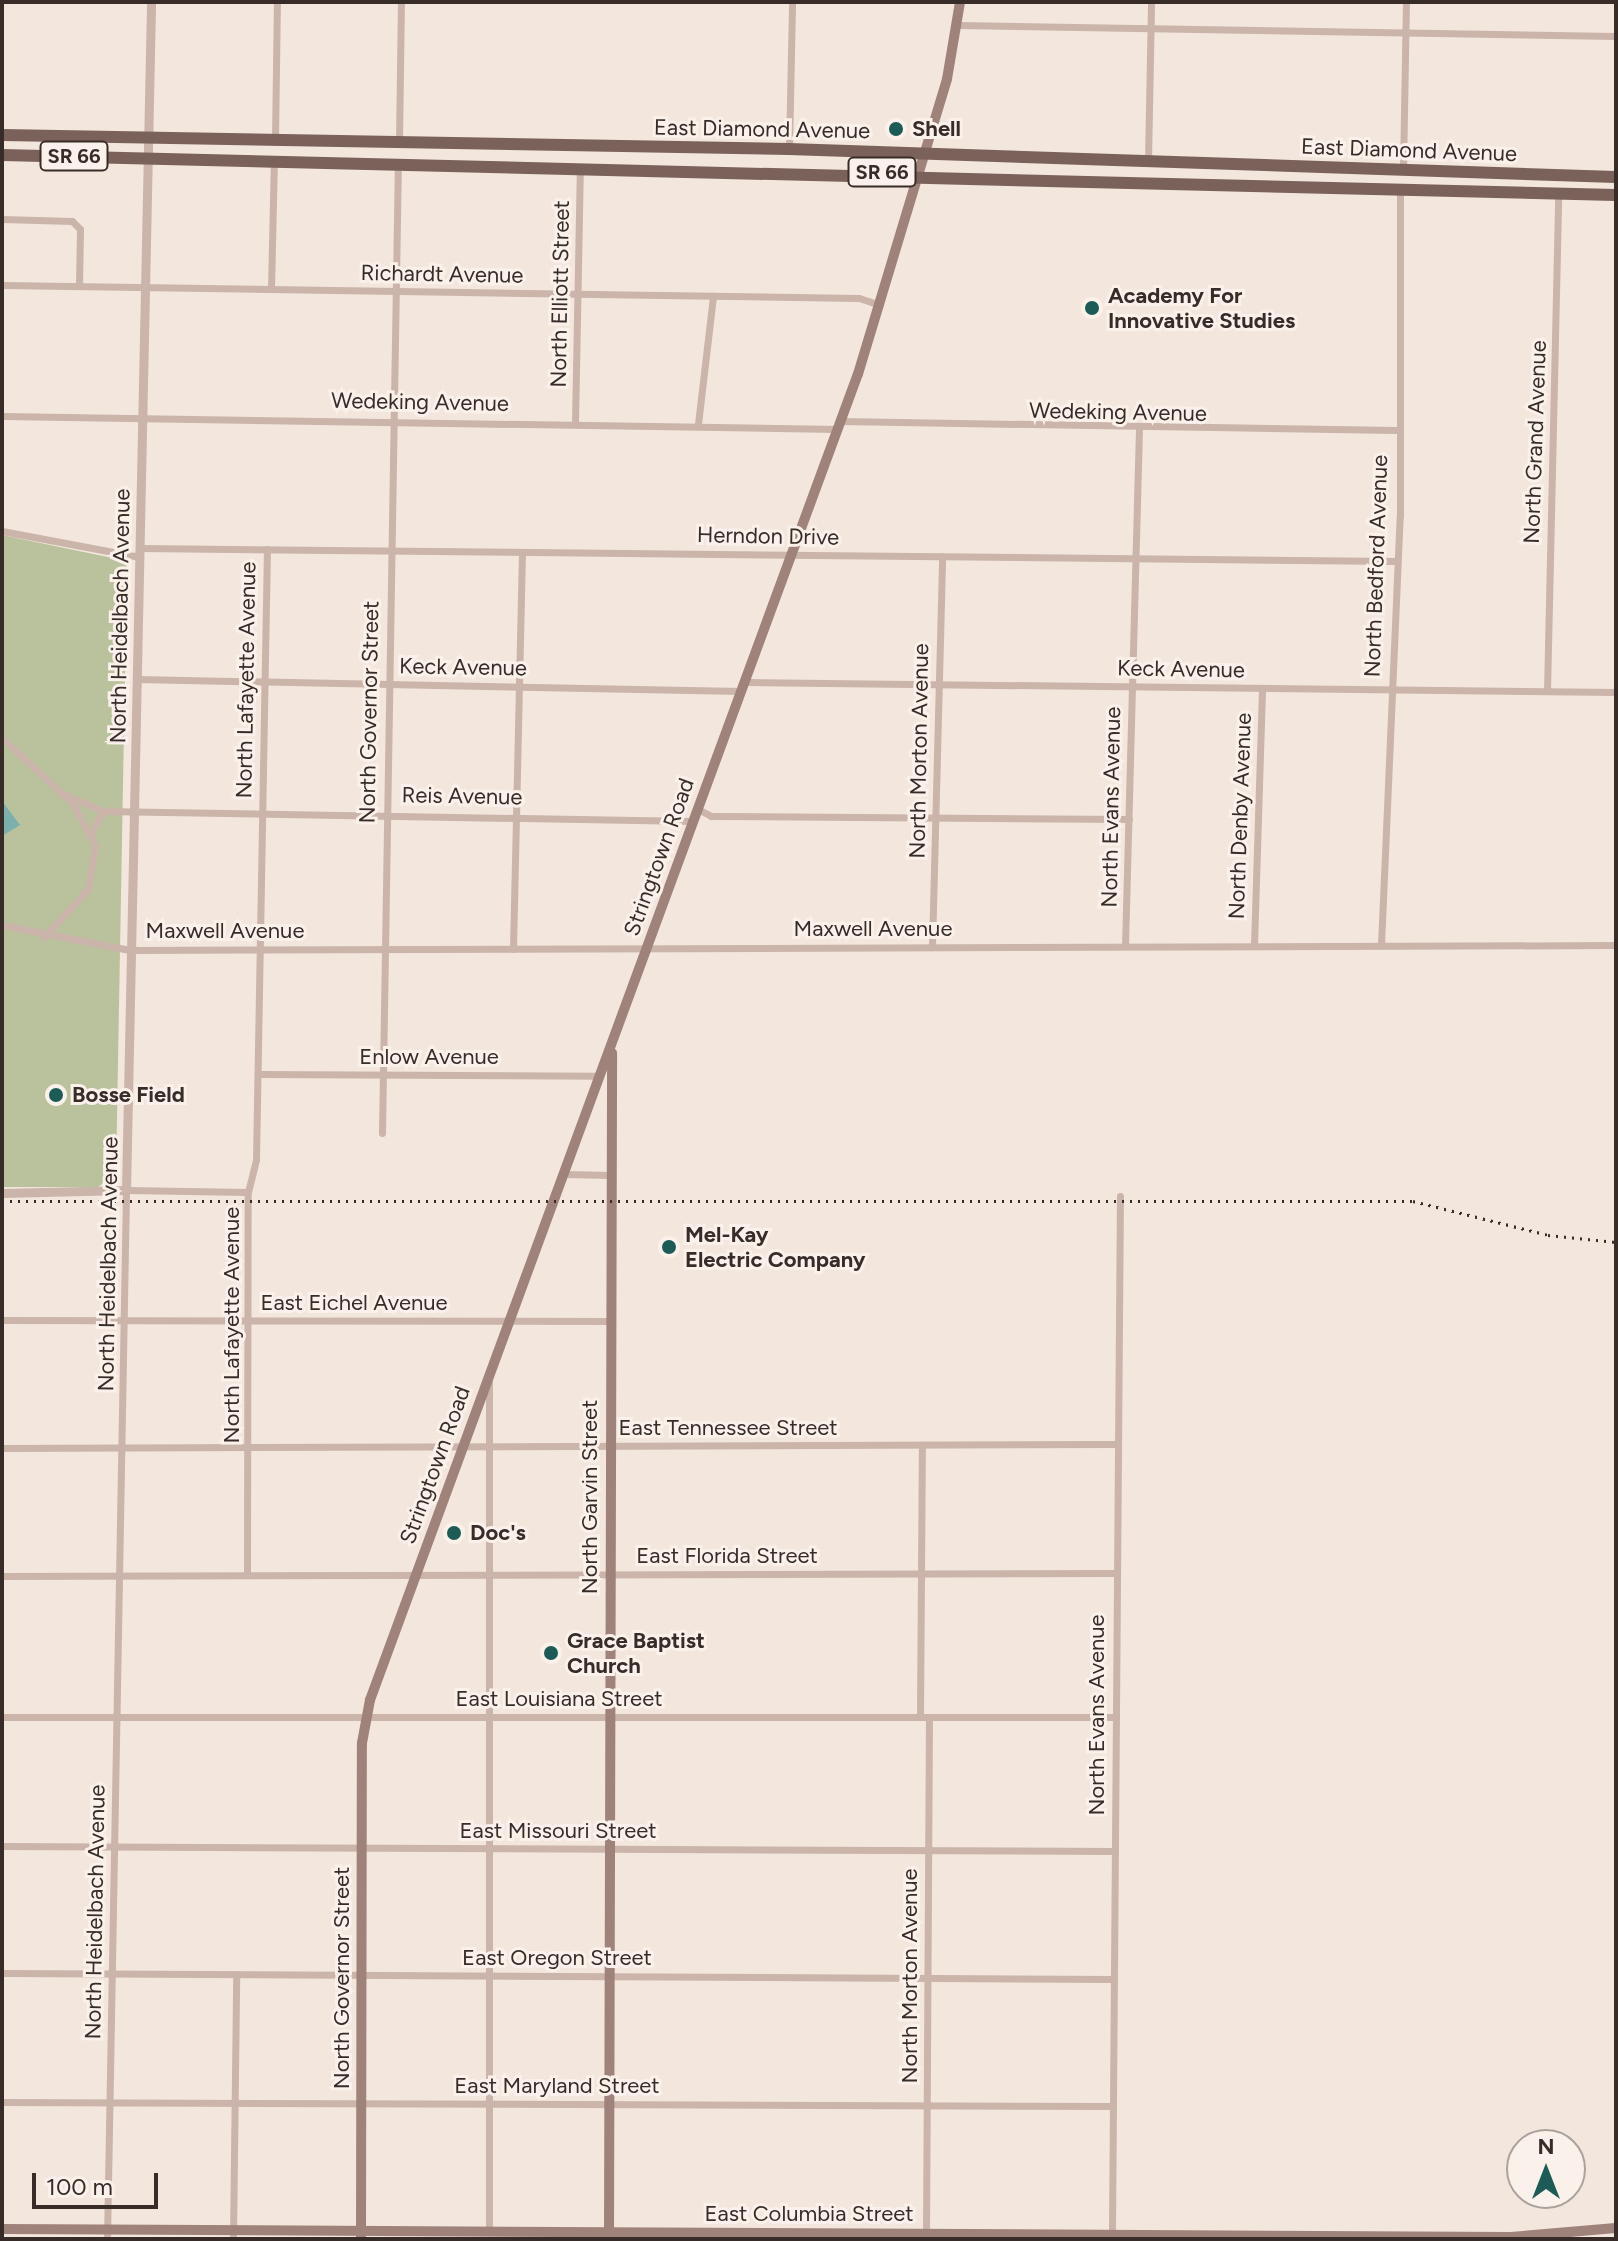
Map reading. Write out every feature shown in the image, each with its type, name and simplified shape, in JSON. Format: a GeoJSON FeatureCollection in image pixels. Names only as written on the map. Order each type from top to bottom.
{"type":"FeatureCollection","features":[{"type":"Feature","properties":{"kind":"main road","name":"Stringtown Road"},"geometry":{"type":"LineString","coordinates":[[366,1717],[415,1575],[792,555],[880,305],[920,173],[958,25],[960,2]]}},
{"type":"Feature","properties":{"kind":"main road","name":"East Diamond Avenue"},"geometry":{"type":"LineString","coordinates":[[2,135],[789,149],[1616,177]]}},
{"type":"Feature","properties":{"kind":"main road","name":"East Diamond Avenue"},"geometry":{"type":"LineString","coordinates":[[2,155],[920,173],[1616,195]]}},
{"type":"Feature","properties":{"kind":"main road","name":"North Garvin Street"},"geometry":{"type":"LineString","coordinates":[[609,2236],[612,1043]]}},
{"type":"Feature","properties":{"kind":"main road","name":"North Governor Street"},"geometry":{"type":"LineString","coordinates":[[361,2235],[362,1848],[366,1717]]}},
{"type":"Feature","properties":{"kind":"main road","name":"East Columbia Street"},"geometry":{"type":"LineString","coordinates":[[2,2229],[107,2235],[489,2232],[609,2236],[1511,2237],[1616,2228]]}},
{"type":"Feature","properties":{"kind":"street","name":"North Heidelbach Avenue"},"geometry":{"type":"LineString","coordinates":[[107,2235],[151,2]]}},
{"type":"Feature","properties":{"kind":"street"},"geometry":{"type":"LineString","coordinates":[[275,140],[277,2]]}},
{"type":"Feature","properties":{"kind":"street"},"geometry":{"type":"LineString","coordinates":[[399,142],[401,2]]}},
{"type":"Feature","properties":{"kind":"street"},"geometry":{"type":"LineString","coordinates":[[789,149],[792,2]]}},
{"type":"Feature","properties":{"kind":"street"},"geometry":{"type":"LineString","coordinates":[[1148,161],[1151,2]]}},
{"type":"Feature","properties":{"kind":"street"},"geometry":{"type":"LineString","coordinates":[[1403,171],[1406,2]]}},
{"type":"Feature","properties":{"kind":"street"},"geometry":{"type":"LineString","coordinates":[[958,25],[1616,36]]}},
{"type":"Feature","properties":{"kind":"street"},"geometry":{"type":"LineString","coordinates":[[271,289],[274,160]]}},
{"type":"Feature","properties":{"kind":"street","name":"North Governor Street"},"geometry":{"type":"LineString","coordinates":[[382,1133],[398,162]]}},
{"type":"Feature","properties":{"kind":"street","name":"North Elliott Street"},"geometry":{"type":"LineString","coordinates":[[575,423],[580,165]]}},
{"type":"Feature","properties":{"kind":"street","name":"North Bedford Avenue"},"geometry":{"type":"LineString","coordinates":[[1381,945],[1395,561],[1400,190]]}},
{"type":"Feature","properties":{"kind":"street","name":"North Grand Avenue"},"geometry":{"type":"LineString","coordinates":[[1547,691],[1558,194]]}},
{"type":"Feature","properties":{"kind":"street"},"geometry":{"type":"LineString","coordinates":[[2,219],[72,221],[80,229],[79,286]]}},
{"type":"Feature","properties":{"kind":"street","name":"Richardt Avenue"},"geometry":{"type":"LineString","coordinates":[[2,285],[859,298],[880,305]]}},
{"type":"Feature","properties":{"kind":"street"},"geometry":{"type":"LineString","coordinates":[[698,424],[713,296]]}},
{"type":"Feature","properties":{"kind":"street","name":"Wedeking Avenue"},"geometry":{"type":"LineString","coordinates":[[2,416],[1396,430]]}},
{"type":"Feature","properties":{"kind":"street","name":"North Evans Avenue"},"geometry":{"type":"LineString","coordinates":[[1125,946],[1139,429]]}},
{"type":"Feature","properties":{"kind":"street","name":"Herndon Drive"},"geometry":{"type":"LineString","coordinates":[[2,531],[140,552],[267,549],[1395,561]]}},
{"type":"Feature","properties":{"kind":"street","name":"North Lafayette Avenue"},"geometry":{"type":"LineString","coordinates":[[247,1575],[251,1321],[248,1192],[258,1074],[267,549]]}},
{"type":"Feature","properties":{"kind":"street"},"geometry":{"type":"LineString","coordinates":[[513,949],[522,552]]}},
{"type":"Feature","properties":{"kind":"street","name":"North Morton Avenue"},"geometry":{"type":"LineString","coordinates":[[932,946],[942,556]]}},
{"type":"Feature","properties":{"kind":"street","name":"Keck Avenue"},"geometry":{"type":"LineString","coordinates":[[136,679],[520,687],[939,684],[1616,692]]}},
{"type":"Feature","properties":{"kind":"street","name":"North Denby Avenue"},"geometry":{"type":"LineString","coordinates":[[1254,945],[1262,688]]}},
{"type":"Feature","properties":{"kind":"street"},"geometry":{"type":"LineString","coordinates":[[2,738],[61,793],[91,833],[97,858],[88,889],[44,937]]}},
{"type":"Feature","properties":{"kind":"street"},"geometry":{"type":"LineString","coordinates":[[61,793],[103,811],[91,833]]}},
{"type":"Feature","properties":{"kind":"street"},"geometry":{"type":"LineString","coordinates":[[699,807],[711,816],[1129,819]]}},
{"type":"Feature","properties":{"kind":"street","name":"Reis Avenue"},"geometry":{"type":"LineString","coordinates":[[103,811],[517,814],[693,821]]}},
{"type":"Feature","properties":{"kind":"street","name":"Maxwell Avenue"},"geometry":{"type":"LineString","coordinates":[[2,925],[44,937],[130,950],[1616,945]]}},
{"type":"Feature","properties":{"kind":"street","name":"Enlow Avenue"},"geometry":{"type":"LineString","coordinates":[[258,1074],[600,1076]]}},
{"type":"Feature","properties":{"kind":"street"},"geometry":{"type":"LineString","coordinates":[[564,1174],[611,1175]]}},
{"type":"Feature","properties":{"kind":"street"},"geometry":{"type":"LineString","coordinates":[[2,1193],[126,1190],[248,1192]]}},
{"type":"Feature","properties":{"kind":"street","name":"North Evans Avenue"},"geometry":{"type":"LineString","coordinates":[[1115,2235],[1112,2106],[1120,1196]]}},
{"type":"Feature","properties":{"kind":"street","name":"East Eichel Avenue"},"geometry":{"type":"LineString","coordinates":[[2,1320],[611,1321]]}},
{"type":"Feature","properties":{"kind":"street"},"geometry":{"type":"LineString","coordinates":[[489,1378],[489,2232]]}},
{"type":"Feature","properties":{"kind":"street","name":"East Tennessee Street"},"geometry":{"type":"LineString","coordinates":[[2,1448],[1117,1444]]}},
{"type":"Feature","properties":{"kind":"street"},"geometry":{"type":"LineString","coordinates":[[920,1717],[922,1445]]}},
{"type":"Feature","properties":{"kind":"street","name":"East Florida Street"},"geometry":{"type":"LineString","coordinates":[[2,1576],[1116,1573]]}},
{"type":"Feature","properties":{"kind":"street","name":"East Louisiana Street"},"geometry":{"type":"LineString","coordinates":[[2,1717],[1116,1717]]}},
{"type":"Feature","properties":{"kind":"street","name":"North Morton Avenue"},"geometry":{"type":"LineString","coordinates":[[926,2234],[929,1717]]}},
{"type":"Feature","properties":{"kind":"street","name":"East Missouri Street"},"geometry":{"type":"LineString","coordinates":[[2,1846],[1114,1851]]}},
{"type":"Feature","properties":{"kind":"street","name":"East Oregon Street"},"geometry":{"type":"LineString","coordinates":[[2,1973],[1113,1979]]}},
{"type":"Feature","properties":{"kind":"street"},"geometry":{"type":"LineString","coordinates":[[233,2235],[236,1975]]}},
{"type":"Feature","properties":{"kind":"street","name":"East Maryland Street"},"geometry":{"type":"LineString","coordinates":[[2,2102],[1112,2106]]}},
{"type":"Feature","properties":{"kind":"green space"},"geometry":{"type":"Polygon","coordinates":[[[2,535],[127,561],[116,1174],[98,1187],[2,1187],[2,535]]]}},
{"type":"Feature","properties":{"kind":"water"},"geometry":{"type":"Polygon","coordinates":[[[2,801],[20,825],[2,836],[2,801]]]}},
{"type":"Feature","properties":{"kind":"railway"},"geometry":{"type":"LineString","coordinates":[[2,1201],[1413,1201],[1548,1235],[1616,1242]]}},
{"type":"Feature","properties":{"kind":"place","name":"Shell"},"geometry":{"type":"Point","coordinates":[896,129]}},
{"type":"Feature","properties":{"kind":"place","name":"Academy For Innovative Studies"},"geometry":{"type":"Point","coordinates":[1092,308]}},
{"type":"Feature","properties":{"kind":"place","name":"Bosse Field"},"geometry":{"type":"Point","coordinates":[56,1095]}},
{"type":"Feature","properties":{"kind":"place","name":"Mel-Kay Electric Company"},"geometry":{"type":"Point","coordinates":[669,1247]}},
{"type":"Feature","properties":{"kind":"place","name":"Doc's"},"geometry":{"type":"Point","coordinates":[454,1533]}},
{"type":"Feature","properties":{"kind":"place","name":"Grace Baptist Church"},"geometry":{"type":"Point","coordinates":[551,1653]}}]}
